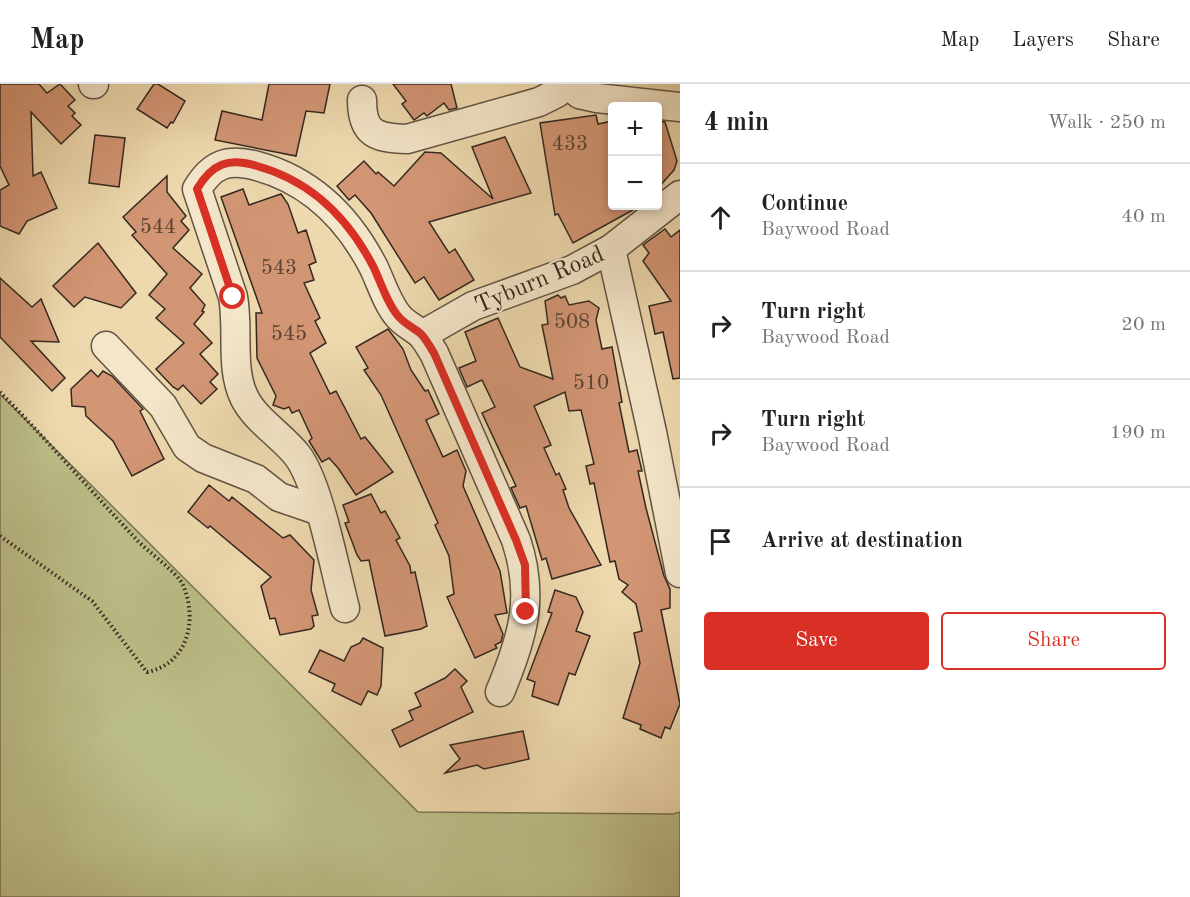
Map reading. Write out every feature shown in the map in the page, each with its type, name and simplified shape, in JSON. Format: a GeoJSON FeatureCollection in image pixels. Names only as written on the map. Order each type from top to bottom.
{"type":"FeatureCollection","features":[{"type":"Feature","properties":{"kind":"street"},"geometry":{"type":"LineString","coordinates":[[362,100],[362,118],[371,132],[387,138],[407,139],[539,102],[557,93],[565,84]]}},
{"type":"Feature","properties":{"kind":"street"},"geometry":{"type":"LineString","coordinates":[[570,84],[579,94],[597,98],[680,107]]}},
{"type":"Feature","properties":{"kind":"street"},"geometry":{"type":"LineString","coordinates":[[345,608],[320,511],[307,472],[298,456],[244,399],[238,380],[236,314],[233,297],[197,189],[207,172],[227,163],[245,162],[275,171],[309,189],[334,210],[351,230],[399,317],[422,335],[434,353],[525,565],[526,612],[520,640],[500,692]]}},
{"type":"Feature","properties":{"kind":"street","name":"Tyburn Road"},"geometry":{"type":"LineString","coordinates":[[422,335],[473,306],[572,270],[610,249],[680,195]]}},
{"type":"Feature","properties":{"kind":"street"},"geometry":{"type":"LineString","coordinates":[[610,249],[652,432],[680,573]]}},
{"type":"Feature","properties":{"kind":"street"},"geometry":{"type":"LineString","coordinates":[[106,346],[163,406],[188,447],[203,458],[256,479],[279,497],[320,511]]}},
{"type":"Feature","properties":{"kind":"path"},"geometry":{"type":"LineString","coordinates":[[0,392],[134,537],[182,582],[189,603],[186,642],[171,663],[147,672],[92,601],[0,536]]}},
{"type":"Feature","properties":{"kind":"green space"},"geometry":{"type":"Polygon","coordinates":[[[0,394],[418,812],[673,814],[680,812],[680,897],[0,897],[0,394]]]}},
{"type":"Feature","properties":{"kind":"building"},"geometry":{"type":"Polygon","coordinates":[[[0,84],[39,84],[47,93],[60,84],[75,100],[68,106],[75,113],[72,116],[81,125],[61,144],[31,112],[33,176],[41,172],[57,208],[27,221],[19,234],[0,226],[0,190],[9,185],[0,166],[0,84]]]}},
{"type":"Feature","properties":{"kind":"building"},"geometry":{"type":"Polygon","coordinates":[[[154,84],[158,84],[185,101],[173,123],[171,122],[167,128],[137,109],[154,84]]]}},
{"type":"Feature","properties":{"kind":"building"},"geometry":{"type":"Polygon","coordinates":[[[269,84],[330,84],[324,113],[306,111],[296,156],[215,140],[222,111],[262,120],[269,84]]]}},
{"type":"Feature","properties":{"kind":"building"},"geometry":{"type":"Polygon","coordinates":[[[393,84],[451,84],[457,108],[449,110],[444,103],[427,116],[424,113],[414,120],[402,104],[406,101],[393,84]]]}},
{"type":"Feature","properties":{"kind":"building"},"geometry":{"type":"Polygon","coordinates":[[[596,115],[598,124],[608,122],[608,210],[633,210],[573,243],[558,214],[555,215],[540,123],[596,115]]]}},
{"type":"Feature","properties":{"kind":"building"},"geometry":{"type":"Polygon","coordinates":[[[662,122],[665,122],[677,161],[674,170],[662,183],[662,122]]]}},
{"type":"Feature","properties":{"kind":"building"},"geometry":{"type":"Polygon","coordinates":[[[95,135],[125,138],[119,187],[89,183],[95,135]]]}},
{"type":"Feature","properties":{"kind":"building"},"geometry":{"type":"Polygon","coordinates":[[[505,137],[531,193],[429,222],[449,253],[455,249],[474,280],[439,300],[424,277],[415,283],[371,213],[355,195],[349,200],[337,186],[364,161],[376,174],[378,172],[394,186],[425,152],[441,153],[493,199],[472,147],[505,137]]]}},
{"type":"Feature","properties":{"kind":"building"},"geometry":{"type":"Polygon","coordinates":[[[167,176],[167,192],[186,216],[181,221],[189,230],[173,248],[202,274],[190,288],[205,305],[202,311],[204,312],[194,324],[212,343],[200,354],[218,374],[210,382],[217,389],[201,404],[183,385],[178,390],[156,369],[184,343],[156,318],[165,309],[149,295],[167,274],[132,235],[136,232],[123,217],[167,176]]]}},
{"type":"Feature","properties":{"kind":"building"},"geometry":{"type":"Polygon","coordinates":[[[243,189],[249,205],[281,194],[288,204],[298,233],[306,230],[316,262],[309,265],[314,280],[304,283],[320,318],[315,321],[326,343],[310,353],[330,394],[336,391],[361,439],[365,437],[393,472],[356,495],[329,458],[322,462],[309,441],[312,438],[299,410],[292,413],[289,407],[284,409],[273,405],[276,396],[257,358],[256,313],[262,313],[221,197],[243,189]]]}},
{"type":"Feature","properties":{"kind":"building"},"geometry":{"type":"Polygon","coordinates":[[[665,229],[671,237],[680,230],[680,378],[673,379],[663,332],[655,334],[649,306],[671,301],[643,261],[649,253],[643,245],[665,229]]]}},
{"type":"Feature","properties":{"kind":"building"},"geometry":{"type":"Polygon","coordinates":[[[98,243],[136,293],[121,308],[85,297],[74,307],[53,286],[98,243]]]}},
{"type":"Feature","properties":{"kind":"building"},"geometry":{"type":"Polygon","coordinates":[[[0,278],[32,307],[41,299],[59,342],[31,341],[65,378],[52,391],[0,337],[0,278]]]}},
{"type":"Feature","properties":{"kind":"building"},"geometry":{"type":"Polygon","coordinates":[[[558,295],[561,298],[565,296],[569,305],[589,301],[599,308],[596,320],[602,349],[612,347],[622,402],[619,403],[629,452],[637,450],[642,471],[638,471],[646,508],[664,576],[670,589],[670,608],[661,610],[680,704],[670,729],[665,727],[661,738],[640,729],[641,725],[623,718],[640,663],[634,633],[642,631],[636,604],[622,592],[628,585],[619,579],[615,561],[610,562],[594,483],[590,484],[586,466],[594,464],[581,410],[569,411],[565,392],[534,406],[551,445],[544,448],[556,475],[559,473],[566,489],[563,490],[569,508],[601,565],[552,579],[546,558],[542,560],[526,506],[520,508],[511,488],[516,486],[482,413],[495,407],[482,380],[467,387],[459,368],[476,361],[465,332],[498,318],[520,367],[553,379],[542,325],[548,324],[545,301],[558,295]]]}},
{"type":"Feature","properties":{"kind":"building"},"geometry":{"type":"Polygon","coordinates":[[[388,329],[403,349],[411,370],[425,391],[428,390],[439,414],[426,420],[443,457],[457,450],[466,471],[463,486],[500,571],[507,613],[495,615],[503,634],[501,642],[495,645],[497,648],[475,658],[447,597],[454,594],[449,556],[435,525],[438,523],[381,395],[364,370],[368,368],[356,347],[388,329]]]}},
{"type":"Feature","properties":{"kind":"building"},"geometry":{"type":"Polygon","coordinates":[[[91,370],[98,377],[103,371],[112,376],[143,409],[140,411],[164,459],[132,476],[113,441],[86,416],[85,407],[72,406],[71,389],[91,370]]]}},
{"type":"Feature","properties":{"kind":"building"},"geometry":{"type":"Polygon","coordinates":[[[209,485],[229,501],[232,497],[283,538],[290,535],[314,560],[311,590],[318,615],[312,616],[314,626],[311,629],[280,635],[275,618],[270,619],[261,586],[271,577],[210,526],[208,528],[188,512],[209,485]]]}},
{"type":"Feature","properties":{"kind":"building"},"geometry":{"type":"Polygon","coordinates":[[[371,494],[381,513],[385,511],[400,538],[396,540],[410,566],[411,573],[415,572],[427,626],[421,629],[385,636],[369,560],[361,561],[357,555],[345,523],[349,522],[343,505],[371,494]]]}},
{"type":"Feature","properties":{"kind":"building"},"geometry":{"type":"Polygon","coordinates":[[[555,590],[576,597],[583,612],[576,631],[590,636],[575,675],[569,673],[558,705],[532,696],[535,682],[527,679],[552,613],[548,612],[555,590]]]}},
{"type":"Feature","properties":{"kind":"building"},"geometry":{"type":"Polygon","coordinates":[[[363,638],[383,648],[381,686],[377,695],[368,691],[361,705],[332,691],[335,684],[309,672],[320,650],[344,661],[351,647],[360,643],[363,638]]]}},
{"type":"Feature","properties":{"kind":"building"},"geometry":{"type":"Polygon","coordinates":[[[455,669],[467,681],[461,687],[473,712],[400,747],[392,730],[413,720],[409,711],[421,706],[415,693],[445,678],[455,669]]]}},
{"type":"Feature","properties":{"kind":"building"},"geometry":{"type":"Polygon","coordinates":[[[523,731],[529,759],[484,769],[477,765],[445,773],[460,759],[450,745],[523,731]]]}},
{"type":"Feature","properties":{"kind":"route"},"geometry":{"type":"LineString","coordinates":[[233,297],[198,201],[197,189],[207,172],[227,163],[245,162],[275,171],[309,189],[334,210],[351,230],[366,254],[399,317],[422,335],[434,353],[525,565],[526,612]]}}]}
